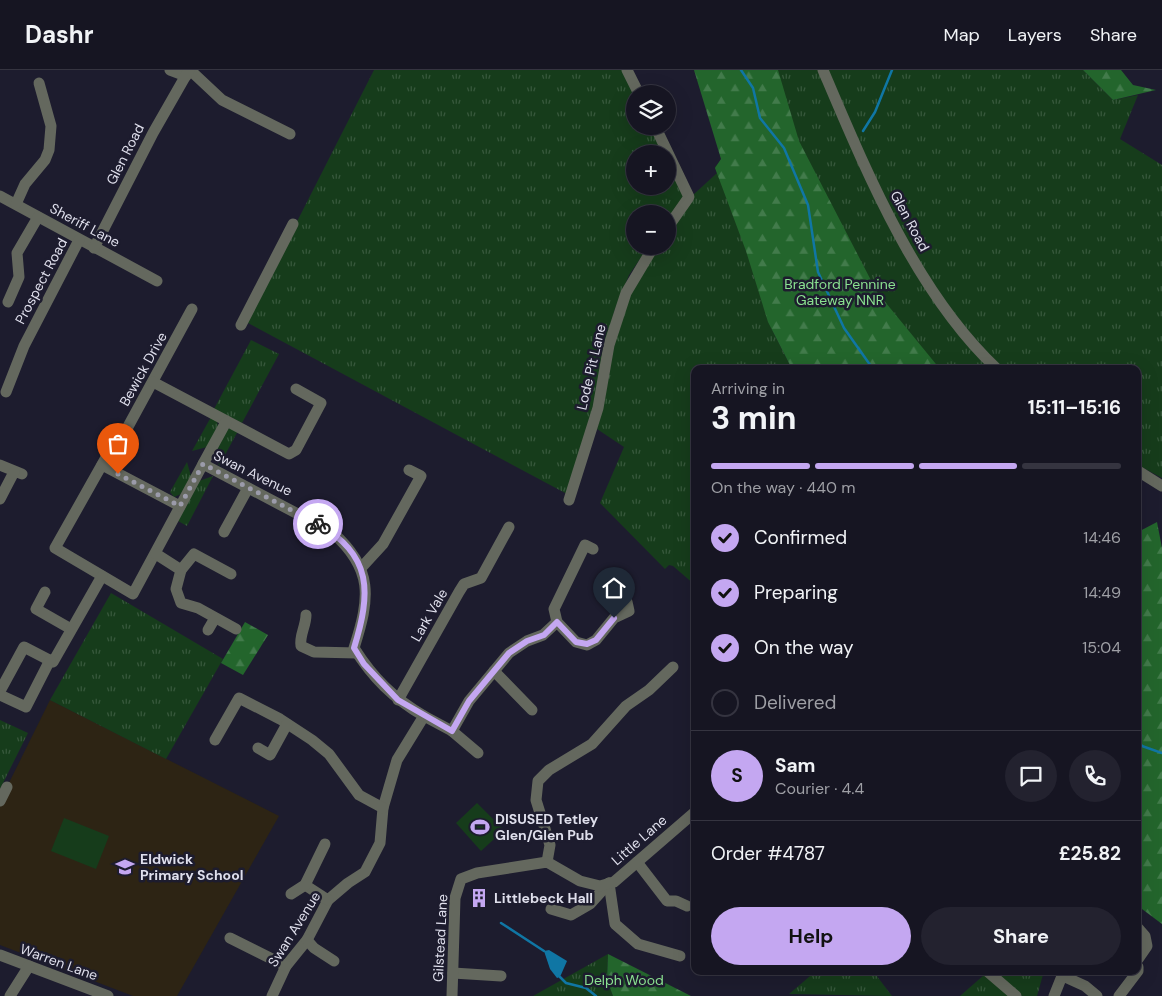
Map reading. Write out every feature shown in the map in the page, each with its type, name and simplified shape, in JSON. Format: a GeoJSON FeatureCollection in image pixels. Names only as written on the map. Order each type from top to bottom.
{"type":"FeatureCollection","features":[{"type":"Feature","properties":{"kind":"street"},"geometry":{"type":"LineString","coordinates":[[170,70],[189,72],[222,100],[290,134]]}},
{"type":"Feature","properties":{"kind":"street"},"geometry":{"type":"LineString","coordinates":[[627,70],[634,85]]}},
{"type":"Feature","properties":{"kind":"street","name":"Glen Road"},"geometry":{"type":"LineString","coordinates":[[824,70],[881,199],[912,255],[935,295],[993,365]]}},
{"type":"Feature","properties":{"kind":"street","name":"Glen Road"},"geometry":{"type":"LineString","coordinates":[[94,248],[153,133],[189,72]]}},
{"type":"Feature","properties":{"kind":"street"},"geometry":{"type":"LineString","coordinates":[[16,204],[25,184],[45,160],[49,150],[51,126],[39,83]]}},
{"type":"Feature","properties":{"kind":"street"},"geometry":{"type":"LineString","coordinates":[[659,135],[689,197],[676,216]]}},
{"type":"Feature","properties":{"kind":"street","name":"Sheriff Lane"},"geometry":{"type":"LineString","coordinates":[[0,196],[157,281]]}},
{"type":"Feature","properties":{"kind":"street"},"geometry":{"type":"LineString","coordinates":[[8,302],[19,277],[17,253],[38,217]]}},
{"type":"Feature","properties":{"kind":"street"},"geometry":{"type":"LineString","coordinates":[[240,325],[293,224]]}},
{"type":"Feature","properties":{"kind":"street","name":"Prospect Road"},"geometry":{"type":"LineString","coordinates":[[6,392],[24,346],[79,240]]}},
{"type":"Feature","properties":{"kind":"street","name":"Lode Pit Lane"},"geometry":{"type":"LineString","coordinates":[[569,500],[598,408],[609,345],[626,293],[649,255]]}},
{"type":"Feature","properties":{"kind":"street","name":"Bewick Drive"},"geometry":{"type":"LineString","coordinates":[[102,576],[55,548],[117,438],[124,434],[154,382],[192,309]]}},
{"type":"Feature","properties":{"kind":"street"},"geometry":{"type":"LineString","coordinates":[[154,382],[289,454],[296,450],[321,403],[296,390]]}},
{"type":"Feature","properties":{"kind":"street"},"geometry":{"type":"LineString","coordinates":[[203,464],[226,422]]}},
{"type":"Feature","properties":{"kind":"street","name":"Swan Avenue"},"geometry":{"type":"LineString","coordinates":[[102,576],[133,594],[203,464],[332,532],[349,547],[361,568],[366,596],[361,625],[354,648],[357,653]]}},
{"type":"Feature","properties":{"kind":"street"},"geometry":{"type":"LineString","coordinates":[[0,465],[18,473],[0,499]]}},
{"type":"Feature","properties":{"kind":"street"},"geometry":{"type":"LineString","coordinates":[[102,466],[180,506]]}},
{"type":"Feature","properties":{"kind":"street"},"geometry":{"type":"LineString","coordinates":[[361,568],[383,544],[426,479],[409,470]]}},
{"type":"Feature","properties":{"kind":"street"},"geometry":{"type":"LineString","coordinates":[[1141,473],[1162,486]]}},
{"type":"Feature","properties":{"kind":"street"},"geometry":{"type":"LineString","coordinates":[[224,532],[248,488]]}},
{"type":"Feature","properties":{"kind":"street","name":"Lark Vale"},"geometry":{"type":"LineString","coordinates":[[398,700],[464,584],[481,578],[509,527]]}},
{"type":"Feature","properties":{"kind":"street"},"geometry":{"type":"LineString","coordinates":[[593,549],[585,545],[554,609],[557,622],[576,642],[587,644],[596,640],[614,618],[631,608]]}},
{"type":"Feature","properties":{"kind":"street"},"geometry":{"type":"LineString","coordinates":[[156,554],[182,570]]}},
{"type":"Feature","properties":{"kind":"street"},"geometry":{"type":"LineString","coordinates":[[231,574],[194,554],[182,570],[176,589],[181,602],[198,608],[236,629]]}},
{"type":"Feature","properties":{"kind":"street"},"geometry":{"type":"LineString","coordinates":[[0,691],[24,647],[53,662],[102,576]]}},
{"type":"Feature","properties":{"kind":"street"},"geometry":{"type":"LineString","coordinates":[[45,592],[36,609],[71,629]]}},
{"type":"Feature","properties":{"kind":"street"},"geometry":{"type":"LineString","coordinates":[[306,615],[306,625],[300,639],[301,646],[314,652],[357,653],[398,700],[452,731],[478,753]]}},
{"type":"Feature","properties":{"kind":"street"},"geometry":{"type":"LineString","coordinates":[[208,630],[215,618]]}},
{"type":"Feature","properties":{"kind":"street"},"geometry":{"type":"LineString","coordinates":[[452,731],[469,701],[509,653],[527,641],[544,635],[557,622]]}},
{"type":"Feature","properties":{"kind":"street"},"geometry":{"type":"LineString","coordinates":[[0,695],[26,706],[50,660]]}},
{"type":"Feature","properties":{"kind":"street"},"geometry":{"type":"LineString","coordinates":[[673,667],[649,690],[626,706],[592,744],[549,770],[538,781],[536,800],[550,845],[547,862],[580,881],[604,884],[615,924],[638,944],[680,956]]}},
{"type":"Feature","properties":{"kind":"street"},"geometry":{"type":"LineString","coordinates":[[494,671],[532,710]]}},
{"type":"Feature","properties":{"kind":"street"},"geometry":{"type":"LineString","coordinates":[[215,740],[239,698],[287,724],[329,754],[359,795],[383,808]]}},
{"type":"Feature","properties":{"kind":"street","name":"Swan Avenue"},"geometry":{"type":"LineString","coordinates":[[272,996],[286,966],[307,940],[328,900],[365,872],[380,843],[383,808],[397,760],[424,716]]}},
{"type":"Feature","properties":{"kind":"street"},"geometry":{"type":"LineString","coordinates":[[258,748],[270,755],[287,724]]}},
{"type":"Feature","properties":{"kind":"street"},"geometry":{"type":"LineString","coordinates":[[0,800],[7,787]]}},
{"type":"Feature","properties":{"kind":"street","name":"Little Lane"},"geometry":{"type":"LineString","coordinates":[[551,909],[571,915],[590,904],[604,884],[614,882],[691,815]]}},
{"type":"Feature","properties":{"kind":"street"},"geometry":{"type":"LineString","coordinates":[[291,894],[305,885],[325,844]]}},
{"type":"Feature","properties":{"kind":"street","name":"Gilstead Lane"},"geometry":{"type":"LineString","coordinates":[[452,996],[455,898],[461,879],[477,874],[547,862]]}},
{"type":"Feature","properties":{"kind":"street"},"geometry":{"type":"LineString","coordinates":[[637,862],[667,901],[676,901],[687,906]]}},
{"type":"Feature","properties":{"kind":"street"},"geometry":{"type":"LineString","coordinates":[[305,885],[328,900]]}},
{"type":"Feature","properties":{"kind":"street"},"geometry":{"type":"LineString","coordinates":[[1141,931],[1145,936],[1147,946],[1141,955]]}},
{"type":"Feature","properties":{"kind":"street"},"geometry":{"type":"LineString","coordinates":[[230,938],[286,966]]}},
{"type":"Feature","properties":{"kind":"street"},"geometry":{"type":"LineString","coordinates":[[307,940],[314,948],[334,961]]}},
{"type":"Feature","properties":{"kind":"street","name":"Warren Lane"},"geometry":{"type":"LineString","coordinates":[[0,956],[108,996]]}},
{"type":"Feature","properties":{"kind":"street"},"geometry":{"type":"LineString","coordinates":[[10,996],[29,966]]}},
{"type":"Feature","properties":{"kind":"street"},"geometry":{"type":"LineString","coordinates":[[453,973],[501,976]]}},
{"type":"Feature","properties":{"kind":"street"},"geometry":{"type":"LineString","coordinates":[[992,975],[1016,996]]}},
{"type":"Feature","properties":{"kind":"street"},"geometry":{"type":"LineString","coordinates":[[1054,996],[1064,975]]}},
{"type":"Feature","properties":{"kind":"street"},"geometry":{"type":"LineString","coordinates":[[1066,975],[1085,986],[1097,996]]}},
{"type":"Feature","properties":{"kind":"street"},"geometry":{"type":"LineString","coordinates":[[1119,996],[1135,975]]}},
{"type":"Feature","properties":{"kind":"shaded area","name":"Eldwick Primary School"},"geometry":{"type":"Polygon","coordinates":[[[50,700],[279,816],[177,996],[133,996],[0,945],[0,801],[50,700]]]}},
{"type":"Feature","properties":{"kind":"green space"},"geometry":{"type":"Polygon","coordinates":[[[374,70],[623,70],[630,85],[626,85],[626,135],[654,135],[659,145],[626,145],[626,195],[676,195],[676,180],[684,197],[676,209],[676,205],[626,205],[626,255],[643,255],[629,275],[614,312],[595,404],[567,494],[246,322],[374,70]]]}},
{"type":"Feature","properties":{"kind":"green space","name":"Bradford Pennine Gateway NNR"},"geometry":{"type":"Polygon","coordinates":[[[694,70],[778,70],[799,141],[877,292],[937,365],[790,365],[768,322],[746,251],[715,168],[721,159],[694,70]]]}},
{"type":"Feature","properties":{"kind":"green space"},"geometry":{"type":"Polygon","coordinates":[[[695,70],[821,70],[901,242],[991,365],[794,365],[771,328],[790,365],[691,365],[691,582],[673,566],[669,565],[665,569],[600,503],[624,447],[597,429],[618,329],[625,306],[637,279],[652,255],[676,255],[676,221],[693,195],[717,173],[715,167],[722,159],[695,70]]]}},
{"type":"Feature","properties":{"kind":"green space"},"geometry":{"type":"Polygon","coordinates":[[[828,70],[1083,70],[1113,100],[1138,95],[1120,139],[1162,165],[1162,478],[1141,467],[1141,365],[999,365],[950,308],[919,261],[890,208],[851,125],[828,70]]]}},
{"type":"Feature","properties":{"kind":"green space"},"geometry":{"type":"Polygon","coordinates":[[[1083,70],[1121,70],[1133,85],[1156,90],[1113,100],[1083,70]]]}},
{"type":"Feature","properties":{"kind":"green space"},"geometry":{"type":"Polygon","coordinates":[[[251,340],[279,354],[242,423],[214,409],[251,340]]]}},
{"type":"Feature","properties":{"kind":"green space"},"geometry":{"type":"Polygon","coordinates":[[[211,417],[217,421],[218,426],[207,447],[192,451],[211,417]]]}},
{"type":"Feature","properties":{"kind":"green space"},"geometry":{"type":"Polygon","coordinates":[[[233,428],[238,431],[219,466],[215,451],[227,429],[233,428]]]}},
{"type":"Feature","properties":{"kind":"green space"},"geometry":{"type":"Polygon","coordinates":[[[187,462],[191,476],[181,494],[174,497],[170,492],[187,462]]]}},
{"type":"Feature","properties":{"kind":"green space"},"geometry":{"type":"Polygon","coordinates":[[[213,476],[187,526],[178,521],[199,481],[213,476]]]}},
{"type":"Feature","properties":{"kind":"green space"},"geometry":{"type":"Polygon","coordinates":[[[1157,522],[1162,548],[1162,924],[1141,908],[1141,530],[1157,522]]]}},
{"type":"Feature","properties":{"kind":"green space"},"geometry":{"type":"Polygon","coordinates":[[[111,593],[223,659],[166,759],[50,700],[111,593]]]}},
{"type":"Feature","properties":{"kind":"green space"},"geometry":{"type":"Polygon","coordinates":[[[245,622],[268,635],[243,675],[221,663],[245,622]]]}},
{"type":"Feature","properties":{"kind":"green space"},"geometry":{"type":"Polygon","coordinates":[[[0,720],[28,733],[0,789],[0,720]]]}},
{"type":"Feature","properties":{"kind":"green space","name":"DISUSED Tetley Glen/Glen Pub"},"geometry":{"type":"Polygon","coordinates":[[[477,803],[504,830],[481,851],[456,823],[477,803]]]}},
{"type":"Feature","properties":{"kind":"green space"},"geometry":{"type":"Polygon","coordinates":[[[64,818],[109,836],[96,869],[51,851],[64,818]]]}},
{"type":"Feature","properties":{"kind":"green space"},"geometry":{"type":"Polygon","coordinates":[[[608,954],[607,980],[613,996],[533,996],[608,954]]]}},
{"type":"Feature","properties":{"kind":"green space","name":"Delph Wood"},"geometry":{"type":"Polygon","coordinates":[[[608,954],[691,996],[613,996],[607,980],[608,954]]]}},
{"type":"Feature","properties":{"kind":"green space"},"geometry":{"type":"Polygon","coordinates":[[[811,975],[876,975],[892,996],[789,994],[811,975]]]}},
{"type":"Feature","properties":{"kind":"green space"},"geometry":{"type":"Polygon","coordinates":[[[984,975],[1009,996],[960,996],[984,975]]]}},
{"type":"Feature","properties":{"kind":"green space"},"geometry":{"type":"Polygon","coordinates":[[[998,975],[1043,975],[1037,996],[1022,996],[998,975]]]}},
{"type":"Feature","properties":{"kind":"water"},"geometry":{"type":"Polygon","coordinates":[[[549,950],[567,961],[560,977],[557,978],[550,969],[544,951],[549,950]]]}},
{"type":"Feature","properties":{"kind":"waterway"},"geometry":{"type":"LineString","coordinates":[[741,70],[753,88],[760,118],[784,148],[808,205],[818,272],[844,328],[870,365]]}},
{"type":"Feature","properties":{"kind":"waterway"},"geometry":{"type":"LineString","coordinates":[[863,131],[875,112],[892,70]]}},
{"type":"Feature","properties":{"kind":"waterway"},"geometry":{"type":"LineString","coordinates":[[1141,744],[1162,753]]}},
{"type":"Feature","properties":{"kind":"waterway"},"geometry":{"type":"LineString","coordinates":[[501,923],[544,951]]}},
{"type":"Feature","properties":{"kind":"waterway"},"geometry":{"type":"LineString","coordinates":[[560,977],[566,983],[586,988],[596,996]]}},
{"type":"Feature","properties":{"kind":"way so far"},"geometry":{"type":"LineString","coordinates":[[118,474],[180,506],[203,464],[318,524]]}},
{"type":"Feature","properties":{"kind":"place","name":"DISUSED Tetley Glen/Glen Pub"},"geometry":{"type":"Point","coordinates":[480,827]}},
{"type":"Feature","properties":{"kind":"place","name":"Eldwick Primary School"},"geometry":{"type":"Point","coordinates":[125,867]}},
{"type":"Feature","properties":{"kind":"place","name":"Littlebeck Hall"},"geometry":{"type":"Point","coordinates":[479,898]}},
{"type":"Feature","properties":{"kind":"route"},"geometry":{"type":"LineString","coordinates":[[318,524],[332,532],[349,547],[361,568],[366,596],[361,625],[354,648],[364,664],[398,700],[452,731],[469,701],[509,653],[527,641],[544,635],[557,622],[576,642],[587,644],[596,640],[614,618]]}}]}
